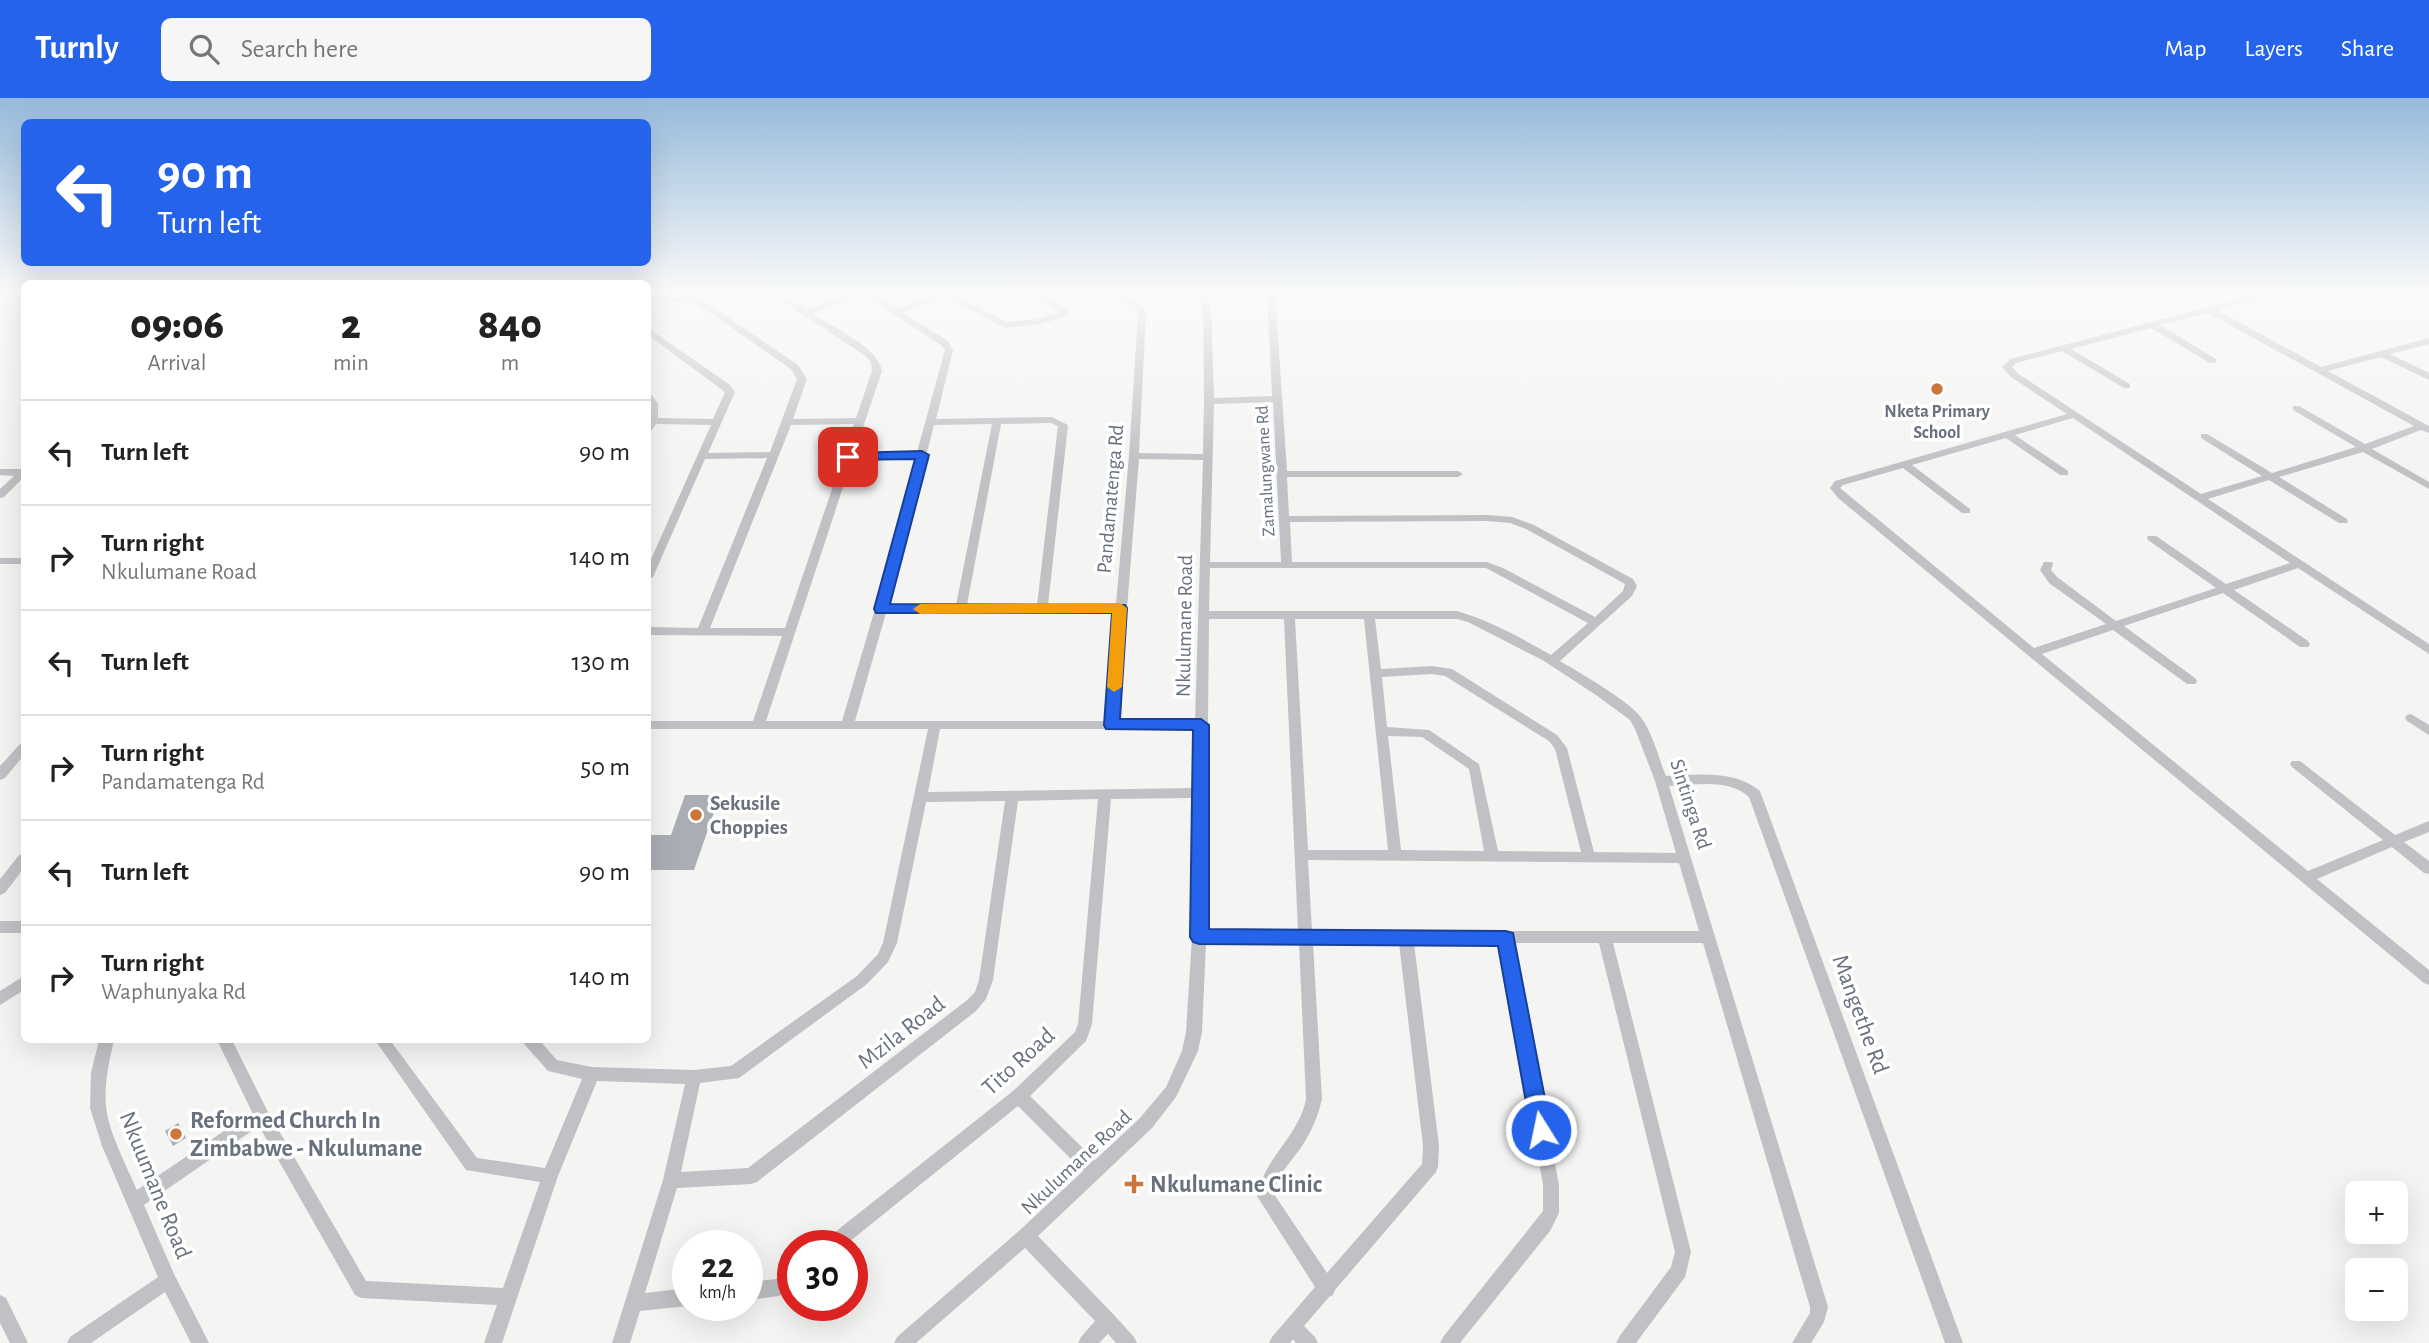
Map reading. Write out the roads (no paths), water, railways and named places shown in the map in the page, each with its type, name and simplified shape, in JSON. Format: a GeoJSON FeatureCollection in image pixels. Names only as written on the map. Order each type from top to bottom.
{"type":"FeatureCollection","features":[{"type":"Feature","properties":{"kind":"street"},"geometry":{"type":"LineString","coordinates":[[651,570],[718,422],[729,389],[673,349]]}},
{"type":"Feature","properties":{"kind":"street"},"geometry":{"type":"LineString","coordinates":[[702,632],[801,384],[798,370],[767,349]]}},
{"type":"Feature","properties":{"kind":"street"},"geometry":{"type":"LineString","coordinates":[[758,725],[877,371],[876,363],[861,349]]}},
{"type":"Feature","properties":{"kind":"street"},"geometry":{"type":"LineString","coordinates":[[847,726],[932,422],[949,349]]}},
{"type":"Feature","properties":{"kind":"street","name":"Pandamatenga Rd"},"geometry":{"type":"LineString","coordinates":[[1112,725],[1140,349]]}},
{"type":"Feature","properties":{"kind":"street","name":"Nkulumane Road"},"geometry":{"type":"LineString","coordinates":[[1026,1236],[1161,1107],[1182,1072],[1195,1032],[1199,937],[1208,349]]}},
{"type":"Feature","properties":{"kind":"street","name":"Zamalungwane Rd"},"geometry":{"type":"LineString","coordinates":[[1274,349],[1287,564]]}},
{"type":"Feature","properties":{"kind":"street"},"geometry":{"type":"LineString","coordinates":[[2055,349],[2013,361],[2007,367],[2014,375],[2429,650]]}},
{"type":"Feature","properties":{"kind":"street"},"geometry":{"type":"LineString","coordinates":[[2066,349],[2127,386]]}},
{"type":"Feature","properties":{"kind":"street"},"geometry":{"type":"LineString","coordinates":[[2193,349],[2213,361]]}},
{"type":"Feature","properties":{"kind":"street"},"geometry":{"type":"LineString","coordinates":[[2282,349],[2426,428]]}},
{"type":"Feature","properties":{"kind":"street"},"geometry":{"type":"LineString","coordinates":[[2320,370],[2400,349]]}},
{"type":"Feature","properties":{"kind":"street"},"geometry":{"type":"LineString","coordinates":[[2383,354],[2429,377]]}},
{"type":"Feature","properties":{"kind":"street"},"geometry":{"type":"LineString","coordinates":[[651,399],[655,404],[651,421]]}},
{"type":"Feature","properties":{"kind":"street"},"geometry":{"type":"LineString","coordinates":[[1209,401],[1277,399]]}},
{"type":"Feature","properties":{"kind":"street"},"geometry":{"type":"LineString","coordinates":[[2296,408],[2429,486]]}},
{"type":"Feature","properties":{"kind":"street"},"geometry":{"type":"LineString","coordinates":[[2074,415],[1839,483],[1835,488],[2429,979]]}},
{"type":"Feature","properties":{"kind":"street"},"geometry":{"type":"LineString","coordinates":[[932,422],[1052,420],[1061,422],[1065,428],[1042,608]]}},
{"type":"Feature","properties":{"kind":"street"},"geometry":{"type":"LineString","coordinates":[[787,422],[859,421]]}},
{"type":"Feature","properties":{"kind":"street"},"geometry":{"type":"LineString","coordinates":[[961,609],[997,421]]}},
{"type":"Feature","properties":{"kind":"street"},"geometry":{"type":"LineString","coordinates":[[651,425],[718,422]]}},
{"type":"Feature","properties":{"kind":"street"},"geometry":{"type":"LineString","coordinates":[[2199,498],[2426,428]]}},
{"type":"Feature","properties":{"kind":"street"},"geometry":{"type":"LineString","coordinates":[[2009,435],[2064,473]]}},
{"type":"Feature","properties":{"kind":"street"},"geometry":{"type":"LineString","coordinates":[[2204,436],[2343,521]]}},
{"type":"Feature","properties":{"kind":"street"},"geometry":{"type":"LineString","coordinates":[[703,456],[773,455]]}},
{"type":"Feature","properties":{"kind":"street"},"geometry":{"type":"LineString","coordinates":[[848,457],[922,455]]}},
{"type":"Feature","properties":{"kind":"street"},"geometry":{"type":"LineString","coordinates":[[1134,456],[1206,457]]}},
{"type":"Feature","properties":{"kind":"street"},"geometry":{"type":"LineString","coordinates":[[1905,464],[1966,511]]}},
{"type":"Feature","properties":{"kind":"street"},"geometry":{"type":"LineString","coordinates":[[0,472],[21,472]]}},
{"type":"Feature","properties":{"kind":"street"},"geometry":{"type":"LineString","coordinates":[[1281,474],[1458,474]]}},
{"type":"Feature","properties":{"kind":"street"},"geometry":{"type":"LineString","coordinates":[[0,495],[21,475]]}},
{"type":"Feature","properties":{"kind":"street"},"geometry":{"type":"LineString","coordinates":[[1284,519],[1470,518],[1518,522],[1629,582],[1631,586],[1628,593],[1550,662]]}},
{"type":"Feature","properties":{"kind":"street"},"geometry":{"type":"LineString","coordinates":[[2152,538],[2304,644]]}},
{"type":"Feature","properties":{"kind":"street"},"geometry":{"type":"LineString","coordinates":[[0,561],[21,561]]}},
{"type":"Feature","properties":{"kind":"street"},"geometry":{"type":"LineString","coordinates":[[2048,564],[2045,570],[2053,580],[2191,681]]}},
{"type":"Feature","properties":{"kind":"street"},"geometry":{"type":"LineString","coordinates":[[2032,653],[2299,564]]}},
{"type":"Feature","properties":{"kind":"street"},"geometry":{"type":"LineString","coordinates":[[1204,565],[1487,565],[1596,622]]}},
{"type":"Feature","properties":{"kind":"street"},"geometry":{"type":"LineString","coordinates":[[881,609],[1120,608]]}},
{"type":"Feature","properties":{"kind":"street"},"geometry":{"type":"LineString","coordinates":[[1369,614],[1395,855]]}},
{"type":"Feature","properties":{"kind":"street","name":"Sintinga Rd"},"geometry":{"type":"LineString","coordinates":[[1204,615],[1369,614],[1473,617],[1550,662],[1634,717],[1641,728],[1661,780],[1819,1307],[1818,1316],[1801,1343]]}},
{"type":"Feature","properties":{"kind":"street"},"geometry":{"type":"LineString","coordinates":[[1289,615],[1313,1111],[1304,1133],[1270,1180],[1265,1196],[1327,1289]]}},
{"type":"Feature","properties":{"kind":"street"},"geometry":{"type":"LineString","coordinates":[[651,631],[788,632]]}},
{"type":"Feature","properties":{"kind":"street"},"geometry":{"type":"LineString","coordinates":[[1376,673],[1432,670],[1448,672],[1553,738],[1562,748],[1589,857]]}},
{"type":"Feature","properties":{"kind":"street"},"geometry":{"type":"LineString","coordinates":[[2411,718],[2429,731]]}},
{"type":"Feature","properties":{"kind":"street"},"geometry":{"type":"LineString","coordinates":[[651,725],[1201,725]]}},
{"type":"Feature","properties":{"kind":"street"},"geometry":{"type":"LineString","coordinates":[[533,1043],[553,1066],[592,1073],[694,1077],[734,1073],[862,980],[884,958],[890,943],[935,725]]}},
{"type":"Feature","properties":{"kind":"street"},"geometry":{"type":"LineString","coordinates":[[1382,731],[1425,733],[1475,767],[1492,856]]}},
{"type":"Feature","properties":{"kind":"street"},"geometry":{"type":"LineString","coordinates":[[0,775],[21,750]]}},
{"type":"Feature","properties":{"kind":"street"},"geometry":{"type":"LineString","coordinates":[[2296,764],[2429,869]]}},
{"type":"Feature","properties":{"kind":"street","name":"Mangethe Rd"},"geometry":{"type":"LineString","coordinates":[[1661,780],[1729,780],[1745,785],[1755,794],[1955,1343]]}},
{"type":"Feature","properties":{"kind":"street"},"geometry":{"type":"LineString","coordinates":[[921,797],[1200,793]]}},
{"type":"Feature","properties":{"kind":"street","name":"Tito Road"},"geometry":{"type":"LineString","coordinates":[[851,1230],[1019,1096],[1081,1036],[1085,1024],[1105,795]]}},
{"type":"Feature","properties":{"kind":"street","name":"Mzila Road"},"geometry":{"type":"LineString","coordinates":[[671,1180],[751,1176],[955,1020],[981,995],[986,979],[1012,796]]}},
{"type":"Feature","properties":{"kind":"street"},"geometry":{"type":"LineString","coordinates":[[2306,878],[2429,826]]}},
{"type":"Feature","properties":{"kind":"street"},"geometry":{"type":"LineString","coordinates":[[1302,855],[1684,858]]}},
{"type":"Feature","properties":{"kind":"street"},"geometry":{"type":"LineString","coordinates":[[0,890],[21,863]]}},
{"type":"Feature","properties":{"kind":"street"},"geometry":{"type":"LineString","coordinates":[[0,927],[21,927]]}},
{"type":"Feature","properties":{"kind":"street"},"geometry":{"type":"LineString","coordinates":[[1199,937],[1706,937]]}},
{"type":"Feature","properties":{"kind":"street"},"geometry":{"type":"LineString","coordinates":[[1278,1343],[1430,1167],[1432,1157],[1406,938]]}},
{"type":"Feature","properties":{"kind":"street"},"geometry":{"type":"LineString","coordinates":[[1449,1343],[1550,1213],[1551,1185],[1506,939]]}},
{"type":"Feature","properties":{"kind":"street"},"geometry":{"type":"LineString","coordinates":[[1605,939],[1683,1252],[1679,1271],[1625,1343]]}},
{"type":"Feature","properties":{"kind":"street"},"geometry":{"type":"LineString","coordinates":[[0,999],[21,984]]}},
{"type":"Feature","properties":{"kind":"street","name":"Nkuumane Road"},"geometry":{"type":"LineString","coordinates":[[105,1043],[99,1073],[98,1108],[110,1146],[134,1202],[168,1280],[200,1343]]}},
{"type":"Feature","properties":{"kind":"street"},"geometry":{"type":"LineString","coordinates":[[226,1043],[261,1115],[361,1289],[509,1297]]}},
{"type":"Feature","properties":{"kind":"street"},"geometry":{"type":"LineString","coordinates":[[384,1043],[472,1165],[550,1175]]}},
{"type":"Feature","properties":{"kind":"street"},"geometry":{"type":"LineString","coordinates":[[493,1343],[550,1175],[592,1073]]}},
{"type":"Feature","properties":{"kind":"street"},"geometry":{"type":"LineString","coordinates":[[621,1343],[671,1180],[694,1077]]}},
{"type":"Feature","properties":{"kind":"street"},"geometry":{"type":"LineString","coordinates":[[1019,1096],[1095,1172]]}},
{"type":"Feature","properties":{"kind":"street"},"geometry":{"type":"LineString","coordinates":[[134,1202],[261,1115]]}},
{"type":"Feature","properties":{"kind":"street"},"geometry":{"type":"LineString","coordinates":[[903,1343],[1026,1236],[1128,1343]]}},
{"type":"Feature","properties":{"kind":"street"},"geometry":{"type":"LineString","coordinates":[[76,1343],[168,1280]]}},
{"type":"Feature","properties":{"kind":"street"},"geometry":{"type":"LineString","coordinates":[[633,1303],[672,1299]]}},
{"type":"Feature","properties":{"kind":"street"},"geometry":{"type":"LineString","coordinates":[[0,1304],[19,1343]]}},
{"type":"Feature","properties":{"kind":"street"},"geometry":{"type":"LineString","coordinates":[[1087,1343],[1108,1321]]}},
{"type":"Feature","properties":{"kind":"street"},"geometry":{"type":"LineString","coordinates":[[1293,1327],[1309,1343]]}},
{"type":"Feature","properties":{"kind":"place","name":"Nketa Primary School"},"geometry":{"type":"Point","coordinates":[1937,389]}},
{"type":"Feature","properties":{"kind":"place","name":"Sekusile Choppies"},"geometry":{"type":"Point","coordinates":[696,815]}},
{"type":"Feature","properties":{"kind":"place","name":"Reformed Church In Zimbabwe - Nkulumane"},"geometry":{"type":"Point","coordinates":[176,1134]}},
{"type":"Feature","properties":{"kind":"place","name":"Nkulumane Clinic"},"geometry":{"type":"Point","coordinates":[1134,1184]}}]}
